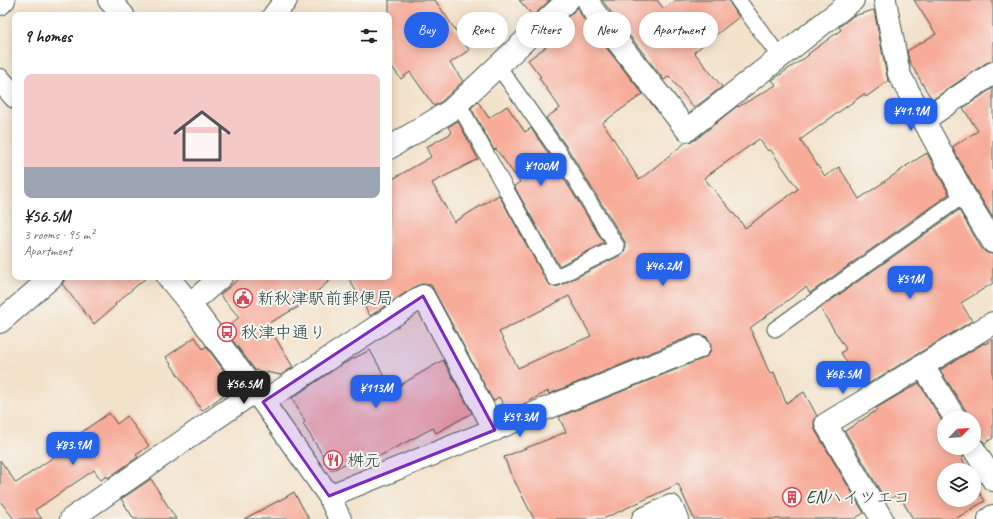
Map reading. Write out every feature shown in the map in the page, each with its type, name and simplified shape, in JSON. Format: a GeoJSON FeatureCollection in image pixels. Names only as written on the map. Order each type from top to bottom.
{"type":"FeatureCollection","features":[{"type":"Feature","properties":{"kind":"street"},"geometry":{"type":"LineString","coordinates":[[0,4],[4,0]]}},
{"type":"Feature","properties":{"kind":"street"},"geometry":{"type":"LineString","coordinates":[[109,0],[120,12]]}},
{"type":"Feature","properties":{"kind":"street"},"geometry":{"type":"LineString","coordinates":[[276,12],[286,0]]}},
{"type":"Feature","properties":{"kind":"street"},"geometry":{"type":"LineString","coordinates":[[392,146],[450,111],[568,0]]}},
{"type":"Feature","properties":{"kind":"street"},"geometry":{"type":"LineString","coordinates":[[588,0],[592,9],[687,130],[853,0]]}},
{"type":"Feature","properties":{"kind":"street"},"geometry":{"type":"LineString","coordinates":[[884,0],[899,74],[964,195],[993,242]]}},
{"type":"Feature","properties":{"kind":"street"},"geometry":{"type":"LineString","coordinates":[[924,120],[993,73]]}},
{"type":"Feature","properties":{"kind":"street"},"geometry":{"type":"LineString","coordinates":[[0,80],[12,94]]}},
{"type":"Feature","properties":{"kind":"street"},"geometry":{"type":"LineString","coordinates":[[0,322],[49,280]]}},
{"type":"Feature","properties":{"kind":"street"},"geometry":{"type":"LineString","coordinates":[[170,280],[259,396],[329,496],[340,519]]}},
{"type":"Feature","properties":{"kind":"street"},"geometry":{"type":"LineString","coordinates":[[190,304],[218,280]]}},
{"type":"Feature","properties":{"kind":"street"},"geometry":{"type":"LineString","coordinates":[[71,519],[259,396],[423,296],[495,430]]}},
{"type":"Feature","properties":{"kind":"street"},"geometry":{"type":"LineString","coordinates":[[882,519],[826,424],[993,323]]}},
{"type":"Feature","properties":{"kind":"street"},"geometry":{"type":"LineString","coordinates":[[329,496],[699,347]]}},
{"type":"Feature","properties":{"kind":"street"},"geometry":{"type":"LineString","coordinates":[[923,366],[951,411]]}},
{"type":"Feature","properties":{"kind":"street"},"geometry":{"type":"LineString","coordinates":[[977,455],[993,480]]}},
{"type":"Feature","properties":{"kind":"street"},"geometry":{"type":"LineString","coordinates":[[643,519],[671,506],[677,519]]}},
{"type":"Feature","properties":{"kind":"street"},"geometry":{"type":"LineString","coordinates":[[989,519],[993,516]]}},
{"type":"Feature","properties":{"kind":"lane"},"geometry":{"type":"LineString","coordinates":[[738,0],[780,57]]}},
{"type":"Feature","properties":{"kind":"lane"},"geometry":{"type":"LineString","coordinates":[[458,103],[554,278],[617,247],[558,151],[498,66]]}},
{"type":"Feature","properties":{"kind":"lane"},"geometry":{"type":"LineString","coordinates":[[775,329],[964,195]]}},
{"type":"Feature","properties":{"kind":"highlighted area"},"geometry":{"type":"Polygon","coordinates":[[[423,296],[495,430],[329,496],[263,402],[423,296]]]}},
{"type":"Feature","properties":{"kind":"building"},"geometry":{"type":"Polygon","coordinates":[[[389,0],[435,0],[443,12],[404,12],[404,48],[449,48],[449,21],[457,32],[457,48],[468,48],[469,50],[450,63],[463,81],[442,101],[434,106],[410,72],[401,79],[392,67],[392,12],[389,12],[389,0]]]}},
{"type":"Feature","properties":{"kind":"building"},"geometry":{"type":"Polygon","coordinates":[[[519,0],[550,0],[537,12],[530,12],[519,0]]]}},
{"type":"Feature","properties":{"kind":"building"},"geometry":{"type":"Polygon","coordinates":[[[602,0],[657,0],[664,9],[676,0],[729,0],[739,17],[718,33],[718,12],[639,12],[639,48],[631,37],[631,12],[611,12],[602,0]]]}},
{"type":"Feature","properties":{"kind":"building"},"geometry":{"type":"Polygon","coordinates":[[[914,0],[993,0],[993,61],[986,63],[932,100],[909,61],[907,51],[936,34],[914,0]]]}},
{"type":"Feature","properties":{"kind":"building"},"geometry":{"type":"Polygon","coordinates":[[[578,7],[583,18],[583,48],[607,48],[643,94],[602,123],[610,133],[639,180],[686,142],[695,140],[737,106],[738,107],[776,85],[772,80],[809,55],[808,54],[841,30],[839,27],[853,16],[874,10],[888,81],[866,97],[864,94],[800,140],[825,176],[839,167],[859,199],[927,153],[949,194],[810,293],[806,287],[750,328],[770,374],[774,372],[786,403],[804,392],[817,416],[814,424],[815,430],[864,513],[854,519],[694,519],[678,484],[603,519],[534,519],[504,457],[566,432],[559,417],[704,358],[709,354],[711,348],[707,337],[694,335],[549,394],[548,391],[507,411],[499,397],[493,401],[431,285],[422,284],[416,286],[370,316],[350,280],[392,280],[392,179],[431,157],[426,147],[452,133],[448,127],[458,121],[478,159],[432,183],[454,222],[499,195],[547,282],[554,287],[559,286],[621,255],[624,252],[626,247],[625,242],[566,146],[546,118],[560,108],[539,78],[541,77],[528,60],[544,48],[575,48],[575,12],[573,12],[578,7]],[[759,139],[704,178],[745,228],[798,189],[770,149],[768,151],[759,139]],[[569,296],[499,332],[518,368],[591,336],[569,296]]]}},
{"type":"Feature","properties":{"kind":"building"},"geometry":{"type":"Polygon","coordinates":[[[639,48],[699,48],[694,52],[722,87],[694,108],[669,76],[664,80],[639,48]]]}},
{"type":"Feature","properties":{"kind":"building"},"geometry":{"type":"Polygon","coordinates":[[[993,88],[993,218],[952,147],[978,131],[963,108],[993,88]]]}},
{"type":"Feature","properties":{"kind":"building"},"geometry":{"type":"Polygon","coordinates":[[[478,102],[489,118],[507,106],[525,132],[531,128],[604,243],[559,266],[514,186],[520,182],[496,149],[494,150],[471,108],[478,102]]]}},
{"type":"Feature","properties":{"kind":"building"},"geometry":{"type":"Polygon","coordinates":[[[959,210],[982,249],[987,253],[993,254],[993,283],[961,303],[972,321],[863,387],[841,353],[846,349],[820,308],[959,210]]]}},
{"type":"Feature","properties":{"kind":"building"},"geometry":{"type":"Polygon","coordinates":[[[143,280],[94,324],[62,284],[64,281],[143,280]]]}},
{"type":"Feature","properties":{"kind":"building"},"geometry":{"type":"Polygon","coordinates":[[[238,280],[330,280],[300,306],[267,324],[293,367],[281,375],[255,370],[225,330],[239,317],[220,295],[238,280]]]}},
{"type":"Feature","properties":{"kind":"building"},"geometry":{"type":"Polygon","coordinates":[[[195,337],[203,349],[206,346],[229,378],[229,391],[202,411],[166,357],[195,337]]]}},
{"type":"Feature","properties":{"kind":"building"},"geometry":{"type":"Polygon","coordinates":[[[993,339],[993,438],[985,443],[981,439],[981,411],[966,411],[940,370],[984,343],[985,344],[993,339]]]}},
{"type":"Feature","properties":{"kind":"building"},"geometry":{"type":"Polygon","coordinates":[[[370,350],[392,390],[443,360],[472,413],[436,433],[433,428],[370,461],[366,453],[331,471],[303,424],[305,422],[292,398],[341,365],[370,350]]]}},
{"type":"Feature","properties":{"kind":"building"},"geometry":{"type":"Polygon","coordinates":[[[919,383],[937,413],[937,455],[963,455],[964,457],[961,458],[964,463],[937,463],[937,507],[975,507],[955,519],[913,519],[902,500],[900,501],[897,495],[886,501],[845,431],[877,410],[876,408],[919,383]]]}},
{"type":"Feature","properties":{"kind":"building"},"geometry":{"type":"Polygon","coordinates":[[[109,413],[117,424],[127,416],[149,446],[136,455],[138,457],[108,478],[107,476],[101,480],[94,470],[35,510],[42,519],[14,519],[0,501],[0,460],[16,483],[74,443],[72,439],[109,413]]]}},
{"type":"Feature","properties":{"kind":"building"},"geometry":{"type":"Polygon","coordinates":[[[151,479],[176,519],[134,519],[121,499],[151,479]]]}},
{"type":"Feature","properties":{"kind":"building"},"geometry":{"type":"Polygon","coordinates":[[[294,492],[309,519],[244,519],[284,498],[294,492]]]}},
{"type":"Feature","properties":{"kind":"building"},"geometry":{"type":"Polygon","coordinates":[[[981,495],[985,501],[981,503],[981,495]]]}},
{"type":"Feature","properties":{"kind":"place","name":"新秋津駅前郵便局"},"geometry":{"type":"Point","coordinates":[243,298]}},
{"type":"Feature","properties":{"kind":"place","name":"秋津中通り"},"geometry":{"type":"Point","coordinates":[227,332]}},
{"type":"Feature","properties":{"kind":"place","name":"桝元"},"geometry":{"type":"Point","coordinates":[333,460]}},
{"type":"Feature","properties":{"kind":"place","name":"ENハイツエコ"},"geometry":{"type":"Point","coordinates":[792,497]}}]}
